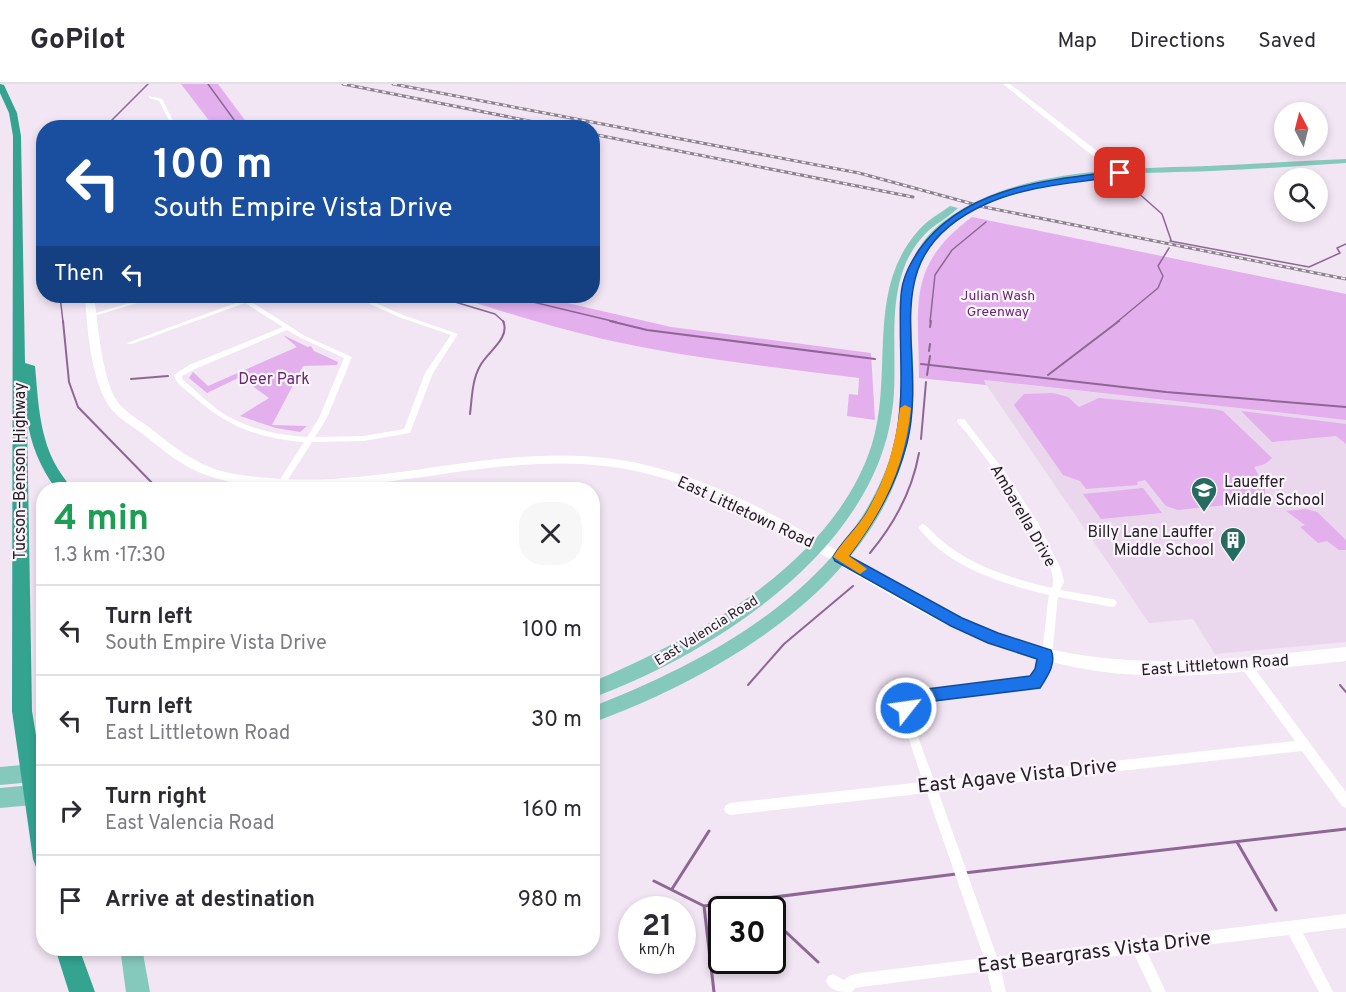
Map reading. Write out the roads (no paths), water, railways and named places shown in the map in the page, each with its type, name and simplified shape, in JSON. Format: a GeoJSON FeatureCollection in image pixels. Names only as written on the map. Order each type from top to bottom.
{"type":"FeatureCollection","features":[{"type":"Feature","properties":{"kind":"highway","name":"Tucson–Benson Highway"},"geometry":{"type":"LineString","coordinates":[[0,86],[13,113],[17,136],[20,670],[26,754],[36,792]]}},
{"type":"Feature","properties":{"kind":"highway"},"geometry":{"type":"LineString","coordinates":[[18,254],[33,421],[43,458],[59,482]]}},
{"type":"Feature","properties":{"kind":"highway"},"geometry":{"type":"LineString","coordinates":[[70,956],[82,992]]}},
{"type":"Feature","properties":{"kind":"main road","name":"East Valencia Road"},"geometry":{"type":"LineString","coordinates":[[600,687],[642,669],[724,622],[767,591],[819,545],[866,477],[883,430],[887,402],[891,298],[897,269],[913,241],[946,212],[978,196],[1036,178],[1346,156]]}},
{"type":"Feature","properties":{"kind":"main road","name":"East Valencia Road"},"geometry":{"type":"LineString","coordinates":[[600,712],[696,670],[757,632],[825,574],[869,519],[888,483],[901,442],[905,414],[906,293],[910,274],[927,242],[959,215],[992,198],[1059,180],[1118,171],[1346,161]]}},
{"type":"Feature","properties":{"kind":"main road"},"geometry":{"type":"LineString","coordinates":[[0,776],[36,773]]}},
{"type":"Feature","properties":{"kind":"main road"},"geometry":{"type":"LineString","coordinates":[[0,798],[36,803]]}},
{"type":"Feature","properties":{"kind":"main road"},"geometry":{"type":"LineString","coordinates":[[132,956],[138,992]]}},
{"type":"Feature","properties":{"kind":"street"},"geometry":{"type":"LineString","coordinates":[[1006,84],[1118,171]]}},
{"type":"Feature","properties":{"kind":"street"},"geometry":{"type":"LineString","coordinates":[[150,97],[161,100],[171,120]]}},
{"type":"Feature","properties":{"kind":"street","name":"East Littletown Road"},"geometry":{"type":"LineString","coordinates":[[89,303],[100,366],[115,405],[158,442],[202,469],[233,478],[265,482]]}},
{"type":"Feature","properties":{"kind":"street"},"geometry":{"type":"LineString","coordinates":[[92,315],[134,303]]}},
{"type":"Feature","properties":{"kind":"street"},"geometry":{"type":"LineString","coordinates":[[130,343],[240,303]]}},
{"type":"Feature","properties":{"kind":"street"},"geometry":{"type":"LineString","coordinates":[[249,303],[286,328],[348,357],[323,417],[282,482]]}},
{"type":"Feature","properties":{"kind":"street"},"geometry":{"type":"LineString","coordinates":[[286,328],[178,375],[179,380],[228,420],[259,431],[308,438],[339,439],[406,431],[429,373],[456,334],[401,316],[372,303]]}},
{"type":"Feature","properties":{"kind":"street","name":"Ambarella Drive"},"geometry":{"type":"LineString","coordinates":[[929,785],[908,722],[908,702],[925,694],[1034,683],[1042,671],[1052,622],[1054,594],[1059,581],[1055,565],[1011,486],[974,433],[962,421]]}},
{"type":"Feature","properties":{"kind":"street","name":"East Littletown Road"},"geometry":{"type":"LineString","coordinates":[[360,482],[528,458],[607,462],[690,481],[819,545],[957,622],[1001,641],[1045,655],[1091,665],[1132,670],[1184,670],[1346,654]]}},
{"type":"Feature","properties":{"kind":"street"},"geometry":{"type":"LineString","coordinates":[[922,527],[930,537],[978,567],[1054,594],[1112,603]]}},
{"type":"Feature","properties":{"kind":"street"},"geometry":{"type":"LineString","coordinates":[[1245,664],[1346,802]]}},
{"type":"Feature","properties":{"kind":"street","name":"East Agave Vista Drive"},"geometry":{"type":"LineString","coordinates":[[730,809],[929,785],[1304,745]]}},
{"type":"Feature","properties":{"kind":"street"},"geometry":{"type":"LineString","coordinates":[[929,785],[992,963],[999,992]]}},
{"type":"Feature","properties":{"kind":"street","name":"East Beargrass Vista Drive"},"geometry":{"type":"LineString","coordinates":[[840,987],[861,980],[1346,921]]}},
{"type":"Feature","properties":{"kind":"street"},"geometry":{"type":"LineString","coordinates":[[1293,928],[1326,992]]}},
{"type":"Feature","properties":{"kind":"street"},"geometry":{"type":"LineString","coordinates":[[1138,947],[1160,992]]}},
{"type":"Feature","properties":{"kind":"waterway"},"geometry":{"type":"LineString","coordinates":[[112,120],[148,84]]}},
{"type":"Feature","properties":{"kind":"waterway"},"geometry":{"type":"LineString","coordinates":[[208,84],[234,120]]}},
{"type":"Feature","properties":{"kind":"waterway"},"geometry":{"type":"LineString","coordinates":[[1136,191],[1162,214],[1171,240]]}},
{"type":"Feature","properties":{"kind":"waterway"},"geometry":{"type":"LineString","coordinates":[[930,322],[935,275],[952,250],[986,222]]}},
{"type":"Feature","properties":{"kind":"waterway"},"geometry":{"type":"LineString","coordinates":[[1170,241],[1309,267],[1340,253],[1337,248],[1346,244]]}},
{"type":"Feature","properties":{"kind":"waterway"},"geometry":{"type":"LineString","coordinates":[[1117,322],[1158,288],[1163,276],[1158,266],[1169,248]]}},
{"type":"Feature","properties":{"kind":"waterway"},"geometry":{"type":"LineString","coordinates":[[61,303],[63,322]]}},
{"type":"Feature","properties":{"kind":"waterway"},"geometry":{"type":"LineString","coordinates":[[458,303],[495,314],[503,321]]}},
{"type":"Feature","properties":{"kind":"waterway"},"geometry":{"type":"LineString","coordinates":[[537,303],[616,322]]}},
{"type":"Feature","properties":{"kind":"waterway"},"geometry":{"type":"LineString","coordinates":[[63,321],[69,382],[78,407],[151,482]]}},
{"type":"Feature","properties":{"kind":"waterway"},"geometry":{"type":"LineString","coordinates":[[470,414],[477,371],[501,339],[505,327],[503,321]]}},
{"type":"Feature","properties":{"kind":"waterway"},"geometry":{"type":"LineString","coordinates":[[610,321],[647,330],[875,359]]}},
{"type":"Feature","properties":{"kind":"waterway"},"geometry":{"type":"LineString","coordinates":[[930,327],[931,321]]}},
{"type":"Feature","properties":{"kind":"waterway"},"geometry":{"type":"LineString","coordinates":[[1048,375],[1119,321]]}},
{"type":"Feature","properties":{"kind":"waterway"},"geometry":{"type":"LineString","coordinates":[[929,351],[930,344]]}},
{"type":"Feature","properties":{"kind":"waterway"},"geometry":{"type":"LineString","coordinates":[[929,365],[930,356]]}},
{"type":"Feature","properties":{"kind":"waterway"},"geometry":{"type":"LineString","coordinates":[[921,364],[929,365]]}},
{"type":"Feature","properties":{"kind":"waterway"},"geometry":{"type":"LineString","coordinates":[[927,375],[929,365]]}},
{"type":"Feature","properties":{"kind":"waterway"},"geometry":{"type":"LineString","coordinates":[[929,365],[1166,392],[1346,407]]}},
{"type":"Feature","properties":{"kind":"waterway"},"geometry":{"type":"LineString","coordinates":[[131,379],[168,376]]}},
{"type":"Feature","properties":{"kind":"waterway"},"geometry":{"type":"LineString","coordinates":[[921,439],[926,382]]}},
{"type":"Feature","properties":{"kind":"waterway"},"geometry":{"type":"LineString","coordinates":[[870,553],[887,530],[907,494],[919,453]]}},
{"type":"Feature","properties":{"kind":"waterway"},"geometry":{"type":"LineString","coordinates":[[748,685],[784,644],[853,586]]}},
{"type":"Feature","properties":{"kind":"waterway"},"geometry":{"type":"LineString","coordinates":[[1340,685],[1346,692]]}},
{"type":"Feature","properties":{"kind":"waterway"},"geometry":{"type":"LineString","coordinates":[[964,873],[1346,829]]}},
{"type":"Feature","properties":{"kind":"waterway"},"geometry":{"type":"LineString","coordinates":[[672,889],[709,831]]}},
{"type":"Feature","properties":{"kind":"waterway"},"geometry":{"type":"LineString","coordinates":[[1237,842],[1276,910]]}},
{"type":"Feature","properties":{"kind":"waterway"},"geometry":{"type":"LineString","coordinates":[[783,896],[956,874]]}},
{"type":"Feature","properties":{"kind":"waterway"},"geometry":{"type":"LineString","coordinates":[[654,881],[704,906]]}},
{"type":"Feature","properties":{"kind":"waterway"},"geometry":{"type":"LineString","coordinates":[[704,906],[708,905]]}},
{"type":"Feature","properties":{"kind":"waterway"},"geometry":{"type":"LineString","coordinates":[[704,906],[714,992]]}},
{"type":"Feature","properties":{"kind":"waterway"},"geometry":{"type":"LineString","coordinates":[[786,932],[818,962]]}},
{"type":"Feature","properties":{"kind":"railway"},"geometry":{"type":"LineString","coordinates":[[343,84],[525,120]]}},
{"type":"Feature","properties":{"kind":"railway"},"geometry":{"type":"LineString","coordinates":[[393,84],[581,120]]}},
{"type":"Feature","properties":{"kind":"railway"},"geometry":{"type":"LineString","coordinates":[[600,124],[859,173],[984,207],[1346,279]]}},
{"type":"Feature","properties":{"kind":"railway"},"geometry":{"type":"LineString","coordinates":[[600,136],[913,197]]}},
{"type":"Feature","properties":{"kind":"place","name":"Laueffer Middle School"},"geometry":{"type":"Point","coordinates":[1204,513]}},
{"type":"Feature","properties":{"kind":"place","name":"Billy Lane Lauffer Middle School"},"geometry":{"type":"Point","coordinates":[1233,563]}},
{"type":"Feature","properties":{"kind":"park label","name":"Julian Wash Greenway"},"geometry":{"type":"Point","coordinates":[998,304]}},
{"type":"Feature","properties":{"kind":"park label","name":"Deer Park"},"geometry":{"type":"Point","coordinates":[274,378]}}]}
